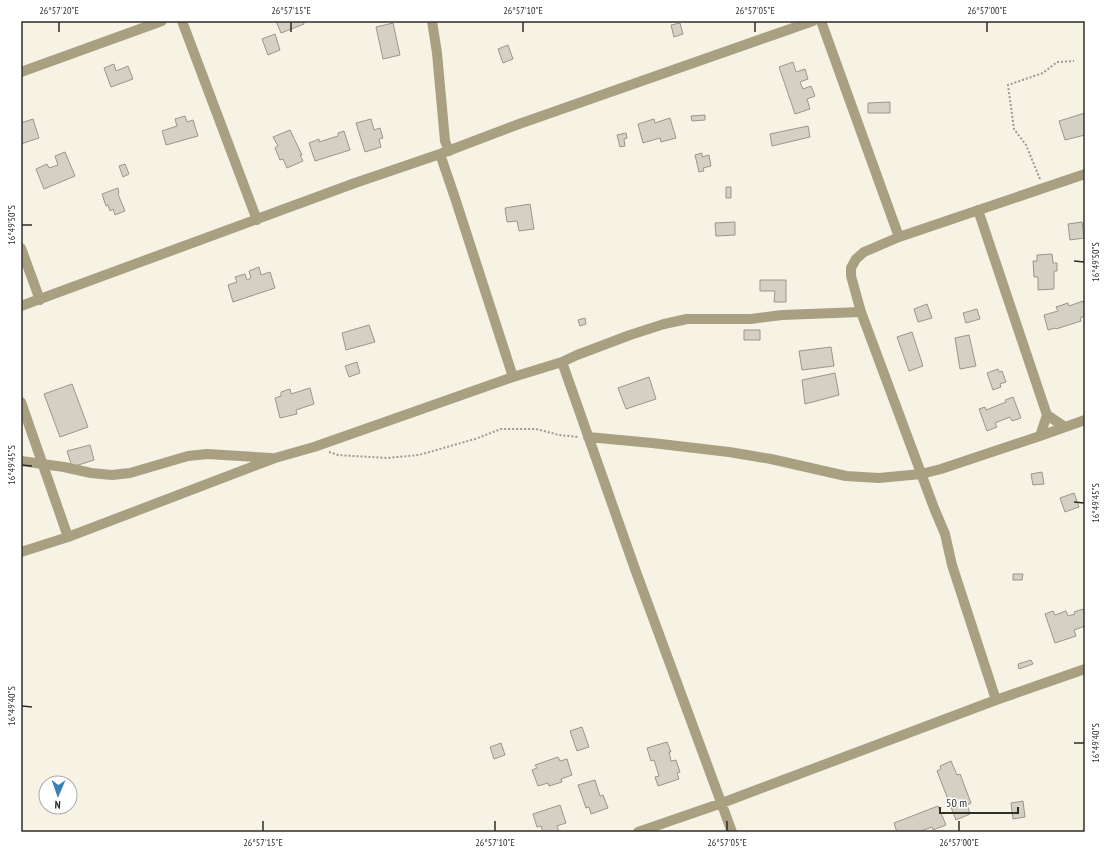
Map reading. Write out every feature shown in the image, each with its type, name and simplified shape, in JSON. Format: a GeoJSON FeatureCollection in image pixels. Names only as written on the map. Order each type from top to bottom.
{"type":"FeatureCollection","features":[{"type":"Feature","properties":{"kind":"street"},"geometry":{"type":"LineString","coordinates":[[21,72],[162,21]]}},
{"type":"Feature","properties":{"kind":"street"},"geometry":{"type":"LineString","coordinates":[[182,21],[257,220]]}},
{"type":"Feature","properties":{"kind":"street"},"geometry":{"type":"LineString","coordinates":[[432,21],[438,60],[445,141],[444,153],[458,205],[513,377]]}},
{"type":"Feature","properties":{"kind":"street"},"geometry":{"type":"LineString","coordinates":[[21,306],[355,183],[444,153],[519,124],[813,21]]}},
{"type":"Feature","properties":{"kind":"street"},"geometry":{"type":"LineString","coordinates":[[821,21],[899,237]]}},
{"type":"Feature","properties":{"kind":"street"},"geometry":{"type":"LineString","coordinates":[[996,700],[952,565],[945,534],[921,474],[861,312],[851,276],[851,268],[864,252],[899,237],[1085,174]]}},
{"type":"Feature","properties":{"kind":"street"},"geometry":{"type":"LineString","coordinates":[[978,210],[1047,415],[1040,436]]}},
{"type":"Feature","properties":{"kind":"street"},"geometry":{"type":"LineString","coordinates":[[21,248],[40,300]]}},
{"type":"Feature","properties":{"kind":"street"},"geometry":{"type":"LineString","coordinates":[[21,552],[68,537],[275,458],[314,447],[513,377],[562,362],[577,354],[664,324],[686,320],[751,319],[782,315],[861,312]]}},
{"type":"Feature","properties":{"kind":"street"},"geometry":{"type":"LineString","coordinates":[[562,362],[635,569],[732,832]]}},
{"type":"Feature","properties":{"kind":"street"},"geometry":{"type":"LineString","coordinates":[[21,402],[68,537]]}},
{"type":"Feature","properties":{"kind":"street"},"geometry":{"type":"LineString","coordinates":[[1047,415],[1065,427]]}},
{"type":"Feature","properties":{"kind":"street"},"geometry":{"type":"LineString","coordinates":[[588,437],[729,452],[846,476],[879,478],[921,474],[1085,420]]}},
{"type":"Feature","properties":{"kind":"street"},"geometry":{"type":"LineString","coordinates":[[21,461],[64,467],[91,473],[112,475],[130,473],[188,456],[207,454],[275,458]]}},
{"type":"Feature","properties":{"kind":"street"},"geometry":{"type":"LineString","coordinates":[[638,832],[722,803],[996,700],[1085,669]]}},
{"type":"Feature","properties":{"kind":"path"},"geometry":{"type":"LineString","coordinates":[[1043,188],[1026,145],[1014,129],[1008,85],[1044,73],[1057,62],[1074,61]]}},
{"type":"Feature","properties":{"kind":"path"},"geometry":{"type":"LineString","coordinates":[[314,447],[338,455],[386,458],[419,455],[475,439],[501,429],[536,429],[559,435],[588,437]]}},
{"type":"Feature","properties":{"kind":"building"},"geometry":{"type":"Polygon","coordinates":[[[276,21],[303,21],[304,24],[281,33],[276,21]]]}},
{"type":"Feature","properties":{"kind":"building"},"geometry":{"type":"Polygon","coordinates":[[[393,23],[400,55],[383,59],[376,27],[393,23]]]}},
{"type":"Feature","properties":{"kind":"building"},"geometry":{"type":"Polygon","coordinates":[[[680,23],[683,34],[674,37],[671,25],[680,23]]]}},
{"type":"Feature","properties":{"kind":"building"},"geometry":{"type":"Polygon","coordinates":[[[275,34],[280,50],[268,55],[262,39],[275,34]]]}},
{"type":"Feature","properties":{"kind":"building"},"geometry":{"type":"Polygon","coordinates":[[[508,45],[513,59],[503,63],[498,49],[508,45]]]}},
{"type":"Feature","properties":{"kind":"building"},"geometry":{"type":"Polygon","coordinates":[[[793,62],[796,72],[805,69],[808,79],[800,82],[803,89],[811,86],[815,96],[807,99],[810,109],[795,114],[779,67],[793,62]]]}},
{"type":"Feature","properties":{"kind":"building"},"geometry":{"type":"Polygon","coordinates":[[[114,64],[116,71],[128,66],[133,79],[111,87],[104,68],[114,64]]]}},
{"type":"Feature","properties":{"kind":"building"},"geometry":{"type":"Polygon","coordinates":[[[890,102],[890,113],[868,113],[868,103],[890,102]]]}},
{"type":"Feature","properties":{"kind":"building"},"geometry":{"type":"Polygon","coordinates":[[[1085,113],[1085,135],[1065,140],[1059,121],[1085,113]]]}},
{"type":"Feature","properties":{"kind":"building"},"geometry":{"type":"Polygon","coordinates":[[[705,115],[705,120],[692,121],[691,116],[705,115]]]}},
{"type":"Feature","properties":{"kind":"building"},"geometry":{"type":"Polygon","coordinates":[[[185,116],[187,122],[193,120],[198,136],[166,145],[162,131],[177,126],[175,119],[185,116]]]}},
{"type":"Feature","properties":{"kind":"building"},"geometry":{"type":"Polygon","coordinates":[[[670,118],[676,138],[661,142],[660,138],[643,143],[638,124],[654,119],[655,123],[670,118]]]}},
{"type":"Feature","properties":{"kind":"building"},"geometry":{"type":"Polygon","coordinates":[[[33,119],[39,138],[21,144],[21,123],[33,119]]]}},
{"type":"Feature","properties":{"kind":"building"},"geometry":{"type":"Polygon","coordinates":[[[371,119],[374,130],[380,128],[383,138],[379,139],[381,147],[365,152],[356,123],[371,119]]]}},
{"type":"Feature","properties":{"kind":"building"},"geometry":{"type":"Polygon","coordinates":[[[808,126],[810,137],[772,146],[770,134],[808,126]]]}},
{"type":"Feature","properties":{"kind":"building"},"geometry":{"type":"Polygon","coordinates":[[[290,130],[302,155],[300,155],[303,161],[287,168],[283,159],[280,160],[275,148],[278,146],[273,137],[290,130]]]}},
{"type":"Feature","properties":{"kind":"building"},"geometry":{"type":"Polygon","coordinates":[[[344,131],[350,150],[315,161],[309,143],[319,139],[319,142],[338,136],[338,133],[344,131]]]}},
{"type":"Feature","properties":{"kind":"building"},"geometry":{"type":"Polygon","coordinates":[[[626,133],[627,138],[624,139],[625,146],[620,147],[617,135],[626,133]]]}},
{"type":"Feature","properties":{"kind":"building"},"geometry":{"type":"Polygon","coordinates":[[[65,152],[75,176],[44,189],[36,169],[47,164],[49,168],[58,165],[55,156],[65,152]]]}},
{"type":"Feature","properties":{"kind":"building"},"geometry":{"type":"Polygon","coordinates":[[[702,153],[702,157],[709,155],[711,166],[703,168],[704,171],[699,172],[695,155],[702,153]]]}},
{"type":"Feature","properties":{"kind":"building"},"geometry":{"type":"Polygon","coordinates":[[[125,164],[129,174],[123,177],[119,166],[125,164]]]}},
{"type":"Feature","properties":{"kind":"building"},"geometry":{"type":"Polygon","coordinates":[[[726,187],[731,187],[731,198],[726,198],[726,187]]]}},
{"type":"Feature","properties":{"kind":"building"},"geometry":{"type":"Polygon","coordinates":[[[118,188],[118,194],[125,211],[115,215],[113,209],[110,211],[108,205],[106,206],[102,194],[118,188]]]}},
{"type":"Feature","properties":{"kind":"building"},"geometry":{"type":"Polygon","coordinates":[[[530,204],[534,229],[519,231],[517,221],[507,222],[505,208],[530,204]]]}},
{"type":"Feature","properties":{"kind":"building"},"geometry":{"type":"Polygon","coordinates":[[[735,222],[735,235],[716,236],[715,223],[735,222]]]}},
{"type":"Feature","properties":{"kind":"building"},"geometry":{"type":"Polygon","coordinates":[[[1082,222],[1084,238],[1070,240],[1068,224],[1082,222]]]}},
{"type":"Feature","properties":{"kind":"building"},"geometry":{"type":"Polygon","coordinates":[[[1052,254],[1053,263],[1057,263],[1057,271],[1054,271],[1054,289],[1038,290],[1038,277],[1034,277],[1033,261],[1037,261],[1037,255],[1052,254]]]}},
{"type":"Feature","properties":{"kind":"building"},"geometry":{"type":"Polygon","coordinates":[[[259,267],[261,275],[270,272],[275,288],[233,302],[228,285],[237,282],[235,277],[245,274],[247,280],[251,278],[249,271],[259,267]]]}},
{"type":"Feature","properties":{"kind":"building"},"geometry":{"type":"Polygon","coordinates":[[[760,280],[786,280],[786,302],[774,302],[775,291],[760,291],[760,280]]]}},
{"type":"Feature","properties":{"kind":"building"},"geometry":{"type":"Polygon","coordinates":[[[1083,301],[1085,316],[1080,318],[1081,321],[1048,330],[1044,315],[1058,311],[1056,307],[1068,303],[1069,306],[1083,301]]]}},
{"type":"Feature","properties":{"kind":"building"},"geometry":{"type":"Polygon","coordinates":[[[927,304],[932,318],[918,322],[914,309],[927,304]]]}},
{"type":"Feature","properties":{"kind":"building"},"geometry":{"type":"Polygon","coordinates":[[[977,309],[980,319],[966,323],[963,313],[977,309]]]}},
{"type":"Feature","properties":{"kind":"building"},"geometry":{"type":"Polygon","coordinates":[[[585,318],[586,324],[580,326],[578,320],[585,318]]]}},
{"type":"Feature","properties":{"kind":"building"},"geometry":{"type":"Polygon","coordinates":[[[369,325],[375,342],[346,350],[342,333],[369,325]]]}},
{"type":"Feature","properties":{"kind":"building"},"geometry":{"type":"Polygon","coordinates":[[[744,330],[760,330],[760,340],[744,340],[744,330]]]}},
{"type":"Feature","properties":{"kind":"building"},"geometry":{"type":"Polygon","coordinates":[[[912,332],[923,366],[909,371],[897,337],[912,332]]]}},
{"type":"Feature","properties":{"kind":"building"},"geometry":{"type":"Polygon","coordinates":[[[969,335],[976,366],[960,369],[955,338],[969,335]]]}},
{"type":"Feature","properties":{"kind":"building"},"geometry":{"type":"Polygon","coordinates":[[[831,347],[834,366],[802,370],[799,351],[831,347]]]}},
{"type":"Feature","properties":{"kind":"building"},"geometry":{"type":"Polygon","coordinates":[[[357,362],[360,373],[349,377],[345,366],[357,362]]]}},
{"type":"Feature","properties":{"kind":"building"},"geometry":{"type":"Polygon","coordinates":[[[998,369],[999,372],[1002,371],[1006,382],[1000,384],[1001,387],[993,390],[987,373],[998,369]]]}},
{"type":"Feature","properties":{"kind":"building"},"geometry":{"type":"Polygon","coordinates":[[[835,373],[839,395],[805,404],[802,380],[835,373]]]}},
{"type":"Feature","properties":{"kind":"building"},"geometry":{"type":"Polygon","coordinates":[[[649,377],[656,399],[626,409],[618,388],[649,377]]]}},
{"type":"Feature","properties":{"kind":"building"},"geometry":{"type":"Polygon","coordinates":[[[72,384],[88,427],[60,437],[44,394],[72,384]]]}},
{"type":"Feature","properties":{"kind":"building"},"geometry":{"type":"Polygon","coordinates":[[[310,388],[314,404],[296,410],[297,414],[280,418],[275,398],[281,396],[281,392],[290,389],[291,394],[310,388]]]}},
{"type":"Feature","properties":{"kind":"building"},"geometry":{"type":"Polygon","coordinates":[[[1013,397],[1021,418],[1012,421],[1010,417],[995,423],[997,427],[987,431],[979,409],[985,407],[986,410],[1006,402],[1005,400],[1013,397]]]}},
{"type":"Feature","properties":{"kind":"building"},"geometry":{"type":"Polygon","coordinates":[[[90,445],[94,460],[72,467],[67,451],[90,445]]]}},
{"type":"Feature","properties":{"kind":"building"},"geometry":{"type":"Polygon","coordinates":[[[1042,472],[1044,484],[1033,485],[1031,474],[1042,472]]]}},
{"type":"Feature","properties":{"kind":"building"},"geometry":{"type":"Polygon","coordinates":[[[1074,493],[1079,507],[1065,512],[1060,498],[1074,493]]]}},
{"type":"Feature","properties":{"kind":"building"},"geometry":{"type":"Polygon","coordinates":[[[1013,574],[1023,574],[1022,580],[1013,580],[1013,574]]]}},
{"type":"Feature","properties":{"kind":"building"},"geometry":{"type":"Polygon","coordinates":[[[1083,609],[1085,615],[1085,626],[1074,630],[1076,636],[1055,643],[1045,614],[1053,611],[1055,615],[1066,611],[1068,616],[1083,609]]]}},
{"type":"Feature","properties":{"kind":"building"},"geometry":{"type":"Polygon","coordinates":[[[1031,660],[1033,664],[1019,669],[1018,664],[1031,660]]]}},
{"type":"Feature","properties":{"kind":"building"},"geometry":{"type":"Polygon","coordinates":[[[582,727],[589,747],[577,751],[570,731],[582,727]]]}},
{"type":"Feature","properties":{"kind":"building"},"geometry":{"type":"Polygon","coordinates":[[[667,742],[671,752],[669,752],[671,761],[676,760],[680,772],[677,773],[679,779],[658,786],[655,777],[659,776],[654,760],[651,761],[647,748],[667,742]]]}},
{"type":"Feature","properties":{"kind":"building"},"geometry":{"type":"Polygon","coordinates":[[[501,743],[505,755],[494,759],[490,747],[501,743]]]}},
{"type":"Feature","properties":{"kind":"building"},"geometry":{"type":"Polygon","coordinates":[[[558,757],[560,761],[567,759],[572,775],[561,779],[562,782],[549,786],[548,783],[538,786],[532,770],[537,768],[535,765],[558,757]]]}},
{"type":"Feature","properties":{"kind":"building"},"geometry":{"type":"Polygon","coordinates":[[[951,761],[957,775],[960,774],[971,803],[967,805],[970,814],[956,820],[937,771],[941,769],[940,766],[951,761]]]}},
{"type":"Feature","properties":{"kind":"building"},"geometry":{"type":"Polygon","coordinates":[[[595,780],[600,796],[603,795],[608,808],[591,814],[589,807],[586,808],[578,785],[595,780]]]}},
{"type":"Feature","properties":{"kind":"building"},"geometry":{"type":"Polygon","coordinates":[[[1023,801],[1025,817],[1013,819],[1011,803],[1023,801]]]}},
{"type":"Feature","properties":{"kind":"building"},"geometry":{"type":"Polygon","coordinates":[[[560,805],[566,823],[557,826],[559,832],[543,832],[541,826],[537,827],[533,814],[560,805]]]}},
{"type":"Feature","properties":{"kind":"building"},"geometry":{"type":"Polygon","coordinates":[[[938,806],[946,825],[933,830],[932,827],[919,832],[897,832],[894,823],[938,806]]]}}]}
